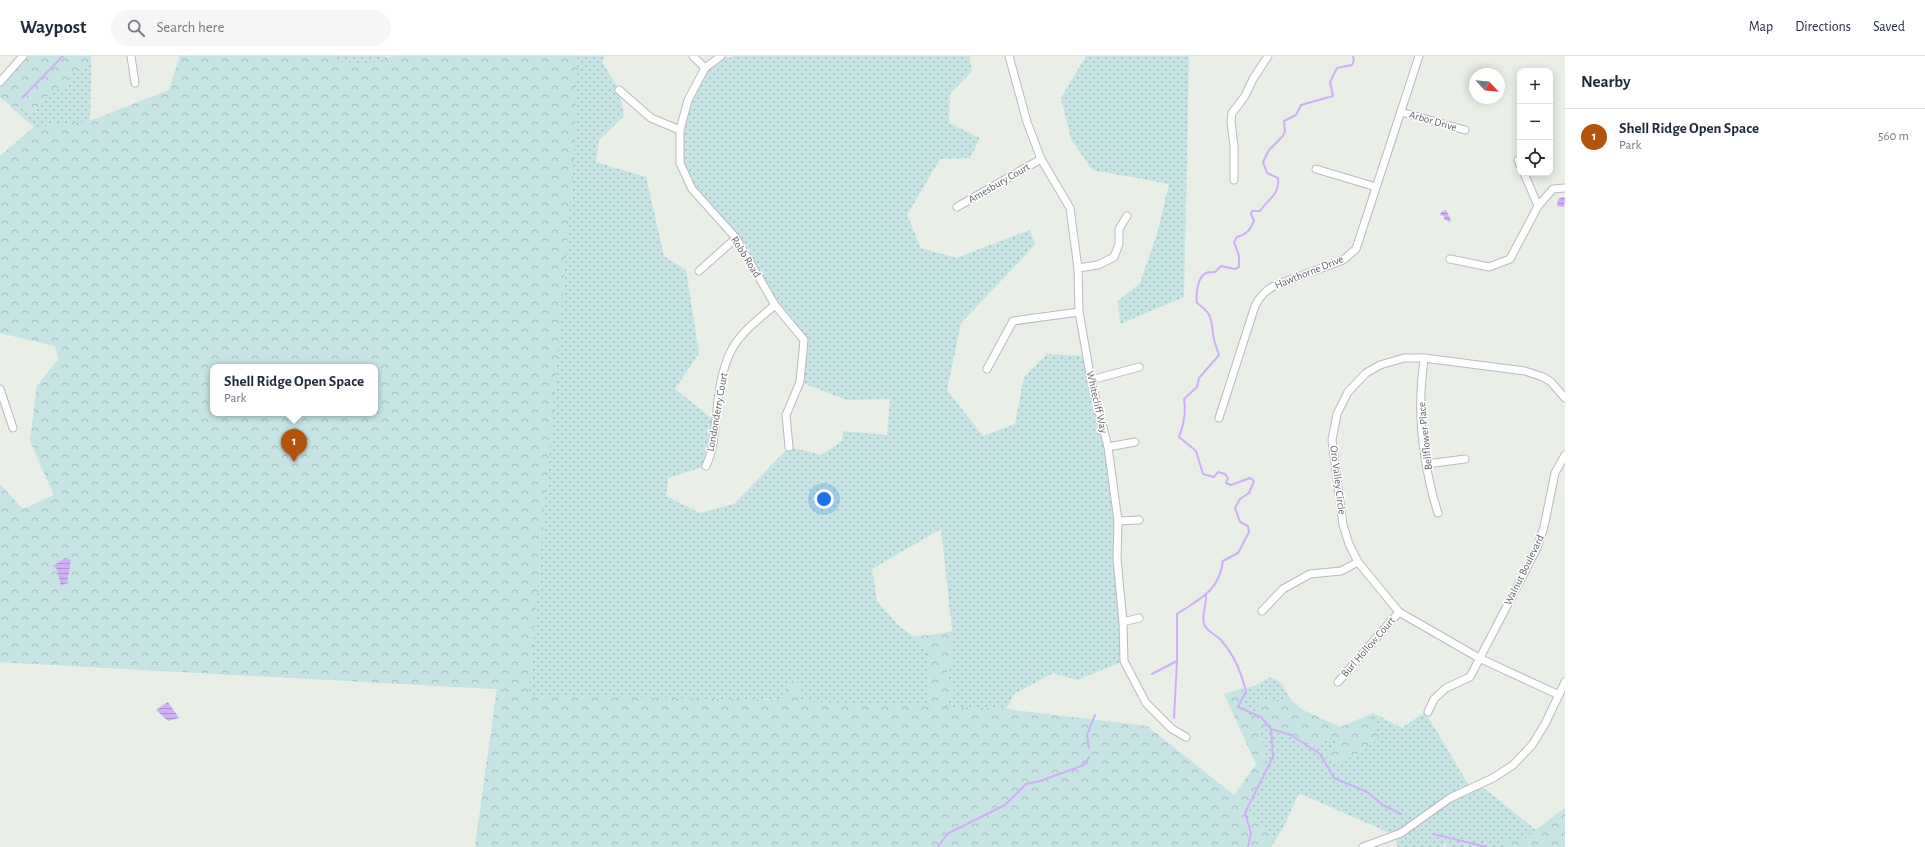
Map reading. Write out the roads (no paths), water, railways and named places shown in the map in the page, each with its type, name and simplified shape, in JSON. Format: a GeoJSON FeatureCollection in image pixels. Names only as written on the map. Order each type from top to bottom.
{"type":"FeatureCollection","features":[{"type":"Feature","properties":{"kind":"street"},"geometry":{"type":"LineString","coordinates":[[0,82],[23,56]]}},
{"type":"Feature","properties":{"kind":"street"},"geometry":{"type":"LineString","coordinates":[[131,56],[135,83]]}},
{"type":"Feature","properties":{"kind":"street"},"geometry":{"type":"LineString","coordinates":[[693,56],[705,68]]}},
{"type":"Feature","properties":{"kind":"street","name":"Robb Road"},"geometry":{"type":"LineString","coordinates":[[721,56],[705,68],[688,100],[680,130],[680,163],[692,189],[736,238],[775,304],[804,340],[800,382],[786,415],[788,448]]}},
{"type":"Feature","properties":{"kind":"street","name":"Whitecliff Way"},"geometry":{"type":"LineString","coordinates":[[1009,56],[1027,122],[1041,159],[1070,208],[1078,268],[1079,312],[1091,380],[1108,447],[1118,521],[1117,559],[1123,622],[1124,661],[1146,703],[1172,729],[1186,737]]}},
{"type":"Feature","properties":{"kind":"street"},"geometry":{"type":"LineString","coordinates":[[1234,180],[1234,146],[1231,122],[1232,113],[1245,96],[1253,79],[1268,56]]}},
{"type":"Feature","properties":{"kind":"street","name":"Hawthorne Drive"},"geometry":{"type":"LineString","coordinates":[[1219,418],[1252,313],[1259,297],[1265,291],[1274,286],[1343,260],[1350,255],[1359,242],[1419,56]]}},
{"type":"Feature","properties":{"kind":"street"},"geometry":{"type":"LineString","coordinates":[[620,90],[651,118],[680,130]]}},
{"type":"Feature","properties":{"kind":"street","name":"Arbor Drive"},"geometry":{"type":"LineString","coordinates":[[1400,112],[1464,130]]}},
{"type":"Feature","properties":{"kind":"street","name":"Amesbury Court"},"geometry":{"type":"LineString","coordinates":[[957,207],[1041,159]]}},
{"type":"Feature","properties":{"kind":"street"},"geometry":{"type":"LineString","coordinates":[[1316,169],[1376,187]]}},
{"type":"Feature","properties":{"kind":"street"},"geometry":{"type":"LineString","coordinates":[[1525,176],[1538,206]]}},
{"type":"Feature","properties":{"kind":"street"},"geometry":{"type":"LineString","coordinates":[[1450,259],[1489,267],[1510,259],[1538,206],[1553,189],[1565,188]]}},
{"type":"Feature","properties":{"kind":"street"},"geometry":{"type":"LineString","coordinates":[[1078,268],[1098,265],[1114,257],[1119,244],[1119,229],[1127,216]]}},
{"type":"Feature","properties":{"kind":"street"},"geometry":{"type":"LineString","coordinates":[[699,271],[736,238]]}},
{"type":"Feature","properties":{"kind":"street","name":"Londonderry Court"},"geometry":{"type":"LineString","coordinates":[[706,466],[713,443],[718,401],[725,368],[732,349],[743,334],[775,304]]}},
{"type":"Feature","properties":{"kind":"street"},"geometry":{"type":"LineString","coordinates":[[986,369],[1013,321],[1079,312]]}},
{"type":"Feature","properties":{"kind":"street","name":"Oro Valley Circle"},"geometry":{"type":"LineString","coordinates":[[1558,695],[1479,658],[1399,612],[1358,562],[1349,544],[1343,525],[1332,440],[1337,414],[1348,392],[1366,373],[1380,365],[1404,358],[1424,358],[1525,371],[1543,377],[1551,382],[1565,398]]}},
{"type":"Feature","properties":{"kind":"street","name":"Bellflower Place"},"geometry":{"type":"LineString","coordinates":[[1424,358],[1420,395],[1421,424],[1433,496],[1438,512]]}},
{"type":"Feature","properties":{"kind":"street"},"geometry":{"type":"LineString","coordinates":[[1091,380],[1139,367]]}},
{"type":"Feature","properties":{"kind":"street"},"geometry":{"type":"LineString","coordinates":[[0,389],[13,428]]}},
{"type":"Feature","properties":{"kind":"street"},"geometry":{"type":"LineString","coordinates":[[1108,447],[1135,442]]}},
{"type":"Feature","properties":{"kind":"street","name":"Walnut Boulevard"},"geometry":{"type":"LineString","coordinates":[[1428,712],[1434,698],[1446,688],[1470,677],[1536,550],[1544,527],[1555,473],[1565,455]]}},
{"type":"Feature","properties":{"kind":"street"},"geometry":{"type":"LineString","coordinates":[[1427,464],[1465,459]]}},
{"type":"Feature","properties":{"kind":"street"},"geometry":{"type":"LineString","coordinates":[[1118,521],[1139,520]]}},
{"type":"Feature","properties":{"kind":"street"},"geometry":{"type":"LineString","coordinates":[[1262,611],[1283,589],[1310,574],[1341,571],[1358,562]]}},
{"type":"Feature","properties":{"kind":"street","name":"Burl Hollow Court"},"geometry":{"type":"LineString","coordinates":[[1338,682],[1399,612]]}},
{"type":"Feature","properties":{"kind":"street"},"geometry":{"type":"LineString","coordinates":[[1123,622],[1139,618]]}},
{"type":"Feature","properties":{"kind":"street"},"geometry":{"type":"LineString","coordinates":[[1363,847],[1402,834],[1450,798],[1493,778],[1513,765],[1532,745],[1545,724],[1565,682]]}},
{"type":"Feature","properties":{"kind":"waterway"},"geometry":{"type":"LineString","coordinates":[[22,98],[63,56]]}},
{"type":"Feature","properties":{"kind":"waterway"},"geometry":{"type":"LineString","coordinates":[[1174,718],[1177,661],[1177,614],[1208,593],[1218,580],[1223,561],[1238,553],[1249,532],[1248,526],[1240,522],[1235,508],[1240,499],[1249,493],[1254,481],[1250,478],[1231,485],[1226,483],[1228,478],[1225,474],[1218,472],[1214,477],[1203,474],[1196,451],[1179,437],[1184,418],[1184,399],[1197,387],[1199,378],[1219,355],[1210,316],[1197,303],[1199,282],[1203,275],[1209,272],[1215,272],[1221,266],[1235,269],[1239,267],[1239,256],[1234,242],[1237,237],[1247,232],[1251,227],[1254,221],[1251,214],[1252,211],[1260,211],[1277,189],[1278,178],[1267,173],[1263,162],[1269,150],[1283,136],[1285,131],[1284,121],[1296,115],[1301,105],[1333,96],[1330,82],[1337,68],[1352,65],[1354,60],[1353,56]]}},
{"type":"Feature","properties":{"kind":"waterway"},"geometry":{"type":"LineString","coordinates":[[1206,594],[1203,617],[1204,624],[1209,631],[1220,639],[1230,651],[1239,670],[1246,691],[1238,707],[1261,717],[1271,729],[1291,735],[1320,754],[1334,778],[1367,792],[1383,805],[1401,814]]}},
{"type":"Feature","properties":{"kind":"waterway"},"geometry":{"type":"LineString","coordinates":[[1152,674],[1177,661]]}},
{"type":"Feature","properties":{"kind":"waterway"},"geometry":{"type":"LineString","coordinates":[[1089,748],[1087,735],[1095,715]]}},
{"type":"Feature","properties":{"kind":"waterway"},"geometry":{"type":"LineString","coordinates":[[1248,847],[1251,833],[1245,813],[1273,757],[1271,729]]}},
{"type":"Feature","properties":{"kind":"waterway"},"geometry":{"type":"LineString","coordinates":[[938,847],[947,834],[1005,805],[1026,784],[1040,781],[1084,765],[1089,757]]}},
{"type":"Feature","properties":{"kind":"waterway"},"geometry":{"type":"LineString","coordinates":[[1433,834],[1487,847]]}},
{"type":"Feature","properties":{"kind":"place","name":"Shell Ridge Open Space"},"geometry":{"type":"Point","coordinates":[294,462]}}]}
